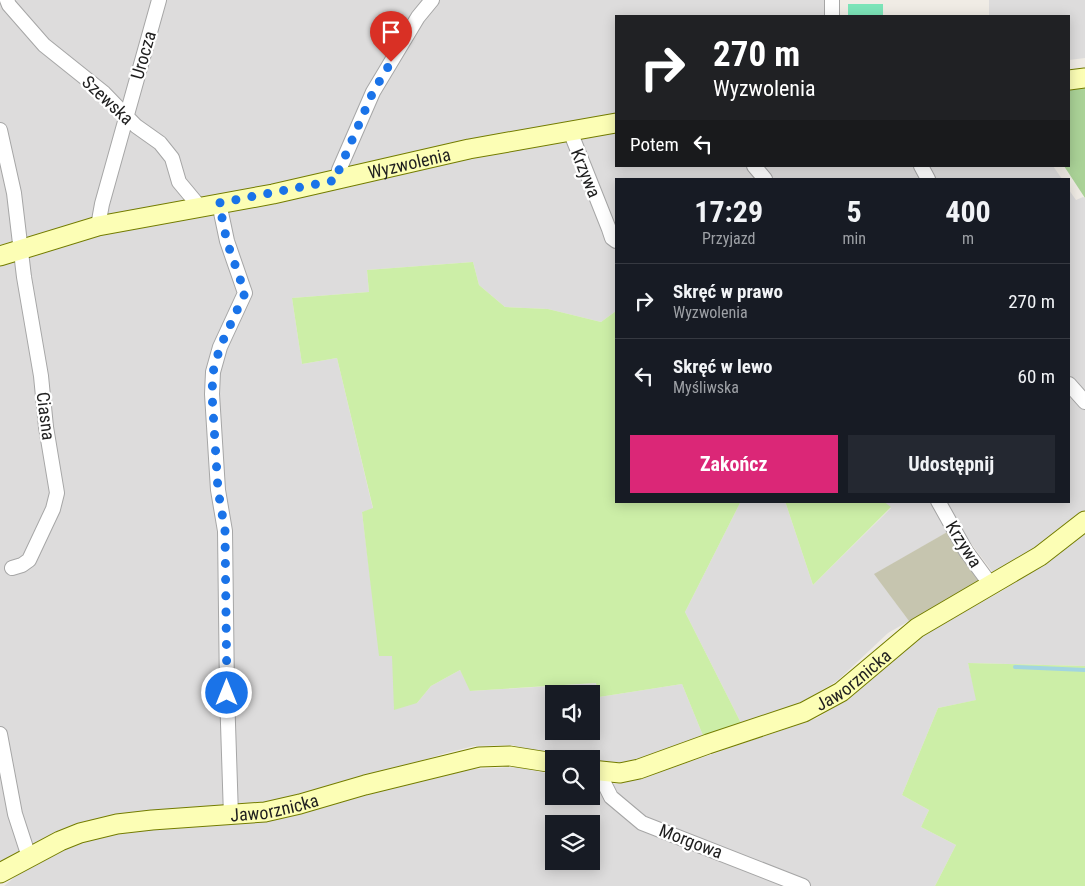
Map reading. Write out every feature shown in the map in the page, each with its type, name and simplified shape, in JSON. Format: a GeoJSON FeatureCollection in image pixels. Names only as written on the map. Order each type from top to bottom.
{"type":"FeatureCollection","features":[{"type":"Feature","properties":{"kind":"street","name":"Szewska"},"geometry":{"type":"LineString","coordinates":[[7,0],[44,45],[104,93],[136,126],[160,144],[172,158],[179,182],[199,206]]}},
{"type":"Feature","properties":{"kind":"street","name":"Urocza"},"geometry":{"type":"LineString","coordinates":[[98,226],[102,204],[126,115],[159,0]]}},
{"type":"Feature","properties":{"kind":"street"},"geometry":{"type":"LineString","coordinates":[[337,180],[339,170],[373,92],[418,18],[432,0]]}},
{"type":"Feature","properties":{"kind":"street"},"geometry":{"type":"LineString","coordinates":[[832,0],[832,15]]}},
{"type":"Feature","properties":{"kind":"street"},"geometry":{"type":"LineString","coordinates":[[1070,80],[1085,78]]}},
{"type":"Feature","properties":{"kind":"street","name":"Wyzwolenia"},"geometry":{"type":"LineString","coordinates":[[0,256],[98,226],[337,180],[469,150],[615,123]]}},
{"type":"Feature","properties":{"kind":"street","name":"Ciasna"},"geometry":{"type":"LineString","coordinates":[[0,130],[14,193],[20,249],[41,376],[46,426],[57,493],[53,509],[29,560],[22,565],[12,568]]}},
{"type":"Feature","properties":{"kind":"street","name":"Krzywa"},"geometry":{"type":"LineString","coordinates":[[570,131],[612,238],[615,240]]}},
{"type":"Feature","properties":{"kind":"street"},"geometry":{"type":"LineString","coordinates":[[755,167],[764,178]]}},
{"type":"Feature","properties":{"kind":"street"},"geometry":{"type":"LineString","coordinates":[[219,203],[227,242],[245,293],[220,347],[213,372],[212,394],[218,490],[225,531],[231,816]]}},
{"type":"Feature","properties":{"kind":"street"},"geometry":{"type":"LineString","coordinates":[[1070,385],[1085,402]]}},
{"type":"Feature","properties":{"kind":"street","name":"Krzywa"},"geometry":{"type":"LineString","coordinates":[[939,503],[966,551],[991,585]]}},
{"type":"Feature","properties":{"kind":"street","name":"Jaworznicka"},"geometry":{"type":"LineString","coordinates":[[600,772],[620,774],[639,769],[804,712],[841,692],[916,628],[1040,556],[1085,521]]}},
{"type":"Feature","properties":{"kind":"street"},"geometry":{"type":"LineString","coordinates":[[0,734],[15,814],[29,857]]}},
{"type":"Feature","properties":{"kind":"street","name":"Jaworznicka"},"geometry":{"type":"LineString","coordinates":[[0,873],[60,841],[80,833],[117,824],[265,812],[300,804],[382,780],[479,758],[510,756],[545,762]]}},
{"type":"Feature","properties":{"kind":"street","name":"Morgowa"},"geometry":{"type":"LineString","coordinates":[[600,778],[611,797],[642,823],[803,886]]}},
{"type":"Feature","properties":{"kind":"shaded area"},"geometry":{"type":"Polygon","coordinates":[[[0,0],[825,0],[826,15],[615,15],[615,114],[97,219],[0,245],[0,0]]]}},
{"type":"Feature","properties":{"kind":"shaded area"},"geometry":{"type":"Polygon","coordinates":[[[989,0],[1085,0],[1085,58],[1070,60],[1070,15],[989,15],[989,0]]]}},
{"type":"Feature","properties":{"kind":"shaded area"},"geometry":{"type":"Polygon","coordinates":[[[615,131],[615,167],[1054,167],[1061,178],[615,178],[615,312],[601,322],[548,309],[505,307],[479,285],[473,262],[367,270],[369,292],[292,298],[302,364],[337,358],[373,509],[362,512],[380,656],[392,656],[417,703],[431,686],[460,670],[471,691],[545,686],[545,740],[600,740],[600,697],[682,684],[704,738],[636,765],[600,765],[600,750],[545,750],[545,753],[512,745],[474,746],[362,779],[263,803],[56,834],[0,863],[0,262],[103,229],[469,155],[615,131]]]}},
{"type":"Feature","properties":{"kind":"shaded area"},"geometry":{"type":"Polygon","coordinates":[[[1070,191],[1076,200],[1085,198],[1085,510],[1047,541],[994,574],[958,526],[875,574],[909,621],[888,633],[837,681],[792,708],[742,725],[685,612],[740,503],[786,503],[813,585],[891,508],[885,503],[1070,503],[1070,191]]]}},
{"type":"Feature","properties":{"kind":"shaded area"},"geometry":{"type":"Polygon","coordinates":[[[949,531],[982,583],[909,621],[874,574],[949,531]]]}},
{"type":"Feature","properties":{"kind":"shaded area"},"geometry":{"type":"Polygon","coordinates":[[[1085,533],[1085,666],[968,663],[977,700],[938,708],[902,795],[929,810],[921,827],[956,845],[935,886],[4,886],[33,862],[62,844],[109,834],[230,823],[455,770],[517,767],[545,773],[545,805],[600,805],[600,783],[619,784],[649,776],[817,718],[851,697],[925,634],[1002,591],[1055,556],[1085,533]]]}},
{"type":"Feature","properties":{"kind":"shaded area"},"geometry":{"type":"Polygon","coordinates":[[[597,683],[597,685],[566,685],[597,683]]]}},
{"type":"Feature","properties":{"kind":"green space"},"geometry":{"type":"Polygon","coordinates":[[[848,4],[883,4],[883,15],[848,15],[848,4]]]}},
{"type":"Feature","properties":{"kind":"green space"},"geometry":{"type":"Polygon","coordinates":[[[1085,83],[1085,198],[1065,167],[1070,167],[1070,84],[1085,83]]]}},
{"type":"Feature","properties":{"kind":"green space"},"geometry":{"type":"Polygon","coordinates":[[[473,262],[479,285],[505,307],[548,309],[601,322],[615,312],[615,503],[740,503],[685,612],[742,725],[704,738],[682,684],[600,697],[600,685],[596,685],[596,683],[470,691],[460,670],[431,686],[417,703],[394,710],[392,656],[379,656],[362,512],[373,508],[337,358],[302,364],[292,298],[369,292],[367,270],[473,262]]]}},
{"type":"Feature","properties":{"kind":"green space"},"geometry":{"type":"Polygon","coordinates":[[[786,503],[886,503],[891,507],[813,585],[786,503]]]}},
{"type":"Feature","properties":{"kind":"green space"},"geometry":{"type":"Polygon","coordinates":[[[968,663],[1085,666],[1085,886],[935,886],[956,845],[921,827],[929,810],[902,795],[938,708],[976,700],[968,663]]]}},
{"type":"Feature","properties":{"kind":"waterway"},"geometry":{"type":"LineString","coordinates":[[1015,667],[1085,670]]}},
{"type":"Feature","properties":{"kind":"route"},"geometry":{"type":"LineString","coordinates":[[227,693],[225,531],[218,490],[212,394],[213,372],[220,347],[245,293],[227,242],[219,203],[337,180],[339,170],[373,92],[391,62]]}}]}
